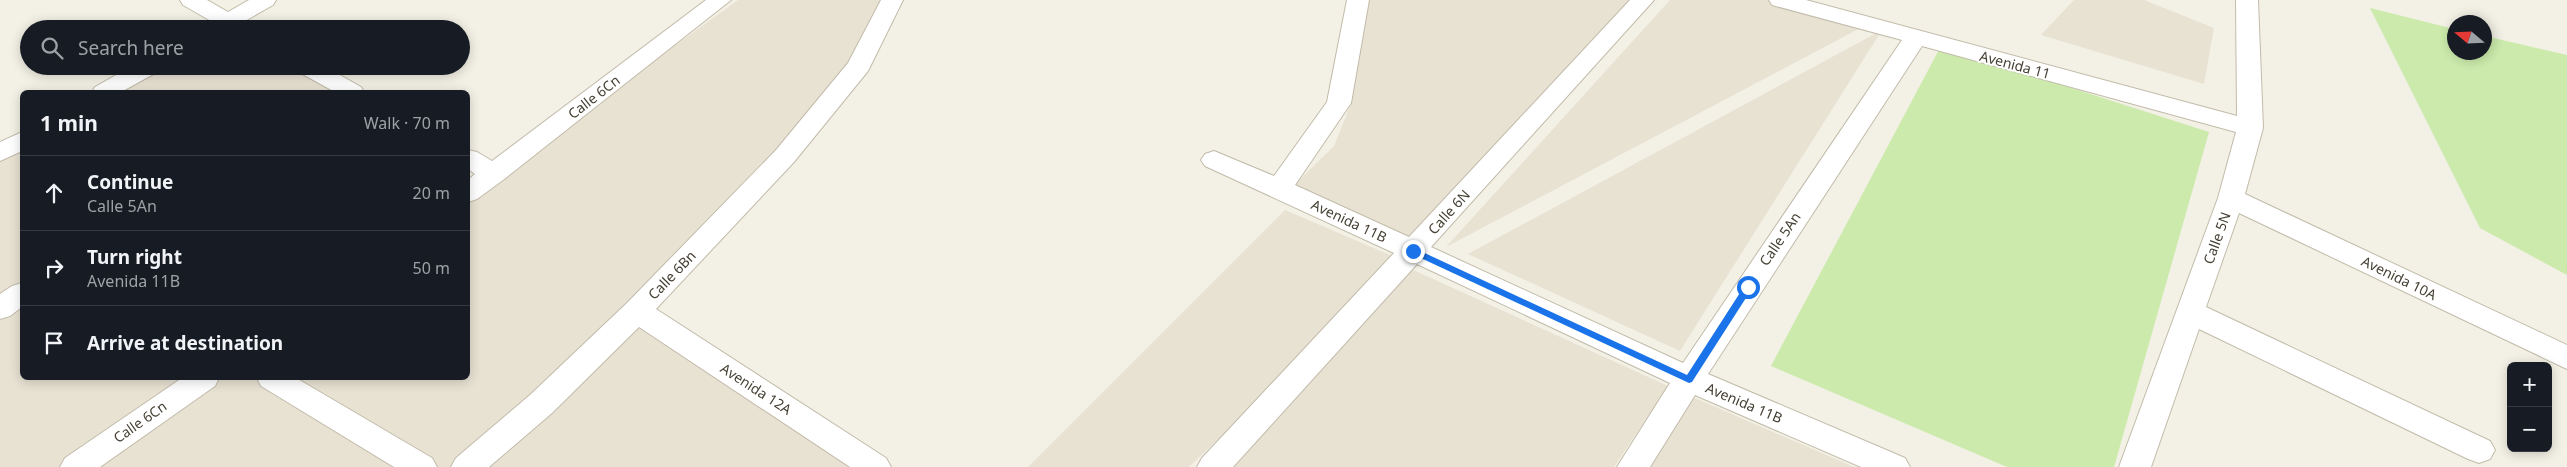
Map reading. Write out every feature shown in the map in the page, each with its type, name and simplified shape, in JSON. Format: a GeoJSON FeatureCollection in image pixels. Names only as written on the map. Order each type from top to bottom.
{"type":"FeatureCollection","features":[{"type":"Feature","properties":{"kind":"street"},"geometry":{"type":"LineString","coordinates":[[192,0],[220,20]]}},
{"type":"Feature","properties":{"kind":"street"},"geometry":{"type":"LineString","coordinates":[[237,20],[265,0]]}},
{"type":"Feature","properties":{"kind":"street","name":"Calle 6Cn"},"geometry":{"type":"LineString","coordinates":[[470,192],[720,0]]}},
{"type":"Feature","properties":{"kind":"street","name":"Calle 6Bn"},"geometry":{"type":"LineString","coordinates":[[468,467],[540,404],[637,310],[785,156],[859,66],[892,0]]}},
{"type":"Feature","properties":{"kind":"street"},"geometry":{"type":"LineString","coordinates":[[1280,188],[1339,103],[1358,0]]}},
{"type":"Feature","properties":{"kind":"street","name":"Calle 6N"},"geometry":{"type":"LineString","coordinates":[[1213,467],[1643,0]]}},
{"type":"Feature","properties":{"kind":"street","name":"Avenida 11"},"geometry":{"type":"LineString","coordinates":[[1780,0],[2250,128]]}},
{"type":"Feature","properties":{"kind":"street","name":"Calle 5N"},"geometry":{"type":"LineString","coordinates":[[2135,467],[2232,198],[2250,128],[2246,0]]}},
{"type":"Feature","properties":{"kind":"street","name":"Calle 5An"},"geometry":{"type":"LineString","coordinates":[[1633,467],[1689,379],[1915,38]]}},
{"type":"Feature","properties":{"kind":"street"},"geometry":{"type":"LineString","coordinates":[[108,90],[134,75]]}},
{"type":"Feature","properties":{"kind":"street"},"geometry":{"type":"LineString","coordinates":[[321,75],[346,90]]}},
{"type":"Feature","properties":{"kind":"street"},"geometry":{"type":"LineString","coordinates":[[0,153],[20,141]]}},
{"type":"Feature","properties":{"kind":"street"},"geometry":{"type":"LineString","coordinates":[[470,159],[494,174]]}},
{"type":"Feature","properties":{"kind":"street","name":"Avenida 11B"},"geometry":{"type":"LineString","coordinates":[[1214,160],[1280,188],[1689,379],[1894,467]]}},
{"type":"Feature","properties":{"kind":"street","name":"Avenida 10A"},"geometry":{"type":"LineString","coordinates":[[2232,198],[2567,358]]}},
{"type":"Feature","properties":{"kind":"street"},"geometry":{"type":"LineString","coordinates":[[0,308],[20,294]]}},
{"type":"Feature","properties":{"kind":"street","name":"Avenida 12A"},"geometry":{"type":"LineString","coordinates":[[637,310],[875,467]]}},
{"type":"Feature","properties":{"kind":"street"},"geometry":{"type":"LineString","coordinates":[[2190,312],[2480,450]]}},
{"type":"Feature","properties":{"kind":"street","name":"Calle 6Cn"},"geometry":{"type":"LineString","coordinates":[[76,467],[201,380]]}},
{"type":"Feature","properties":{"kind":"street"},"geometry":{"type":"LineString","coordinates":[[275,380],[421,467]]}},
{"type":"Feature","properties":{"kind":"shaded area"},"geometry":{"type":"Polygon","coordinates":[[[738,0],[880,0],[860,49],[785,156],[458,467],[90,467],[211,380],[470,380],[470,194],[738,0]]]}},
{"type":"Feature","properties":{"kind":"shaded area"},"geometry":{"type":"Polygon","coordinates":[[[1370,0],[1632,0],[1409,240],[1293,186],[1334,146],[1351,104],[1366,7],[1370,0]]]}},
{"type":"Feature","properties":{"kind":"shaded area"},"geometry":{"type":"Polygon","coordinates":[[[1670,0],[1789,0],[1870,23],[1446,247],[1670,0]]]}},
{"type":"Feature","properties":{"kind":"shaded area"},"geometry":{"type":"Polygon","coordinates":[[[2074,0],[2144,0],[2214,28],[2204,84],[2041,35],[2074,0]]]}},
{"type":"Feature","properties":{"kind":"shaded area"},"geometry":{"type":"Polygon","coordinates":[[[1882,30],[1680,351],[1468,254],[1882,30]]]}},
{"type":"Feature","properties":{"kind":"shaded area"},"geometry":{"type":"Polygon","coordinates":[[[134,75],[322,75],[348,90],[108,90],[134,75]]]}},
{"type":"Feature","properties":{"kind":"shaded area"},"geometry":{"type":"Polygon","coordinates":[[[20,141],[20,289],[0,302],[0,153],[20,141]]]}},
{"type":"Feature","properties":{"kind":"shaded area"},"geometry":{"type":"Polygon","coordinates":[[[1285,210],[1404,261],[1189,467],[1028,467],[1285,210]]]}},
{"type":"Feature","properties":{"kind":"shaded area"},"geometry":{"type":"Polygon","coordinates":[[[1411,269],[1668,386],[1614,467],[1234,467],[1411,269]]]}},
{"type":"Feature","properties":{"kind":"shaded area"},"geometry":{"type":"Polygon","coordinates":[[[20,296],[20,380],[201,380],[76,467],[0,467],[0,310],[20,296]]]}},
{"type":"Feature","properties":{"kind":"shaded area"},"geometry":{"type":"Polygon","coordinates":[[[637,311],[875,467],[467,467],[637,311]]]}},
{"type":"Feature","properties":{"kind":"shaded area"},"geometry":{"type":"Polygon","coordinates":[[[1681,392],[1854,467],[1640,467],[1681,392]]]}},
{"type":"Feature","properties":{"kind":"green space"},"geometry":{"type":"Polygon","coordinates":[[[2370,8],[2447,27],[2447,60],[2492,60],[2492,38],[2567,55],[2567,275],[2480,228],[2370,8]]]}},
{"type":"Feature","properties":{"kind":"green space"},"geometry":{"type":"Polygon","coordinates":[[[1941,46],[2209,132],[2114,467],[2007,467],[1771,366],[1941,46]]]}},
{"type":"Feature","properties":{"kind":"route"},"geometry":{"type":"LineString","coordinates":[[1413,251],[1689,379],[1748,287]]}}]}
